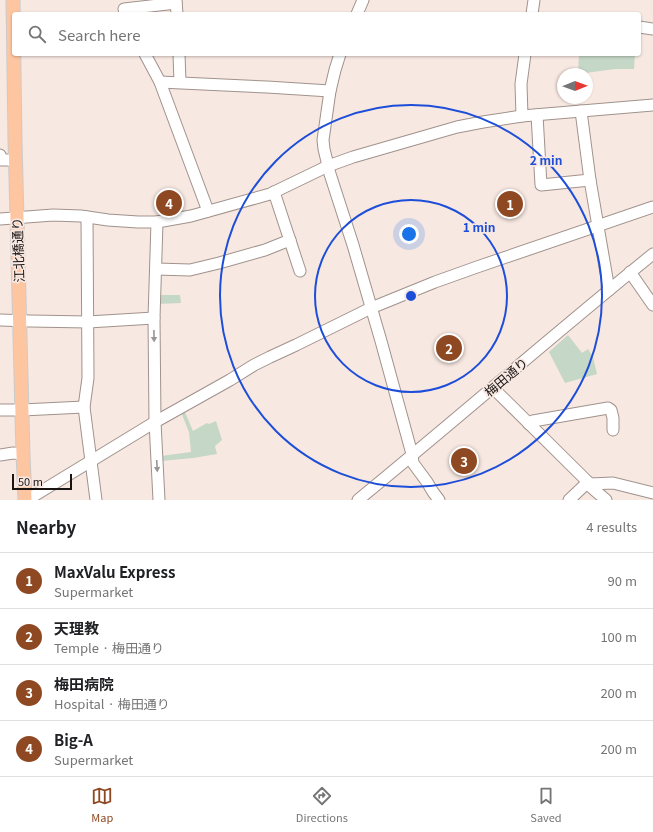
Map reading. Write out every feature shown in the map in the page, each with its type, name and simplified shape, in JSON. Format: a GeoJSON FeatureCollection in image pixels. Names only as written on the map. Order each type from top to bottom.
{"type":"FeatureCollection","features":[{"type":"Feature","properties":{"kind":"main road","name":"江北橋通り"},"geometry":{"type":"LineString","coordinates":[[13,0],[13,12]]}},
{"type":"Feature","properties":{"kind":"main road","name":"江北橋通り"},"geometry":{"type":"LineString","coordinates":[[14,56],[23,454],[26,500]]}},
{"type":"Feature","properties":{"kind":"street"},"geometry":{"type":"LineString","coordinates":[[358,12],[363,0]]}},
{"type":"Feature","properties":{"kind":"street"},"geometry":{"type":"LineString","coordinates":[[532,12],[534,0]]}},
{"type":"Feature","properties":{"kind":"street"},"geometry":{"type":"LineString","coordinates":[[124,8],[176,6]]}},
{"type":"Feature","properties":{"kind":"street"},"geometry":{"type":"LineString","coordinates":[[641,27],[653,29]]}},
{"type":"Feature","properties":{"kind":"street"},"geometry":{"type":"LineString","coordinates":[[146,56],[160,82],[208,211]]}},
{"type":"Feature","properties":{"kind":"street"},"geometry":{"type":"LineString","coordinates":[[179,56],[180,82]]}},
{"type":"Feature","properties":{"kind":"street"},"geometry":{"type":"LineString","coordinates":[[339,56],[330,91],[323,140],[324,149],[371,308],[412,454],[413,463],[439,500]]}},
{"type":"Feature","properties":{"kind":"street"},"geometry":{"type":"LineString","coordinates":[[522,116],[521,84],[525,56]]}},
{"type":"Feature","properties":{"kind":"street"},"geometry":{"type":"LineString","coordinates":[[160,82],[330,91]]}},
{"type":"Feature","properties":{"kind":"street"},"geometry":{"type":"LineString","coordinates":[[0,220],[53,215],[108,220],[157,222],[191,216],[254,199],[274,192],[328,166],[353,157],[457,127],[522,116],[653,105]]}},
{"type":"Feature","properties":{"kind":"street"},"geometry":{"type":"LineString","coordinates":[[581,111],[590,180],[609,290]]}},
{"type":"Feature","properties":{"kind":"street"},"geometry":{"type":"LineString","coordinates":[[537,115],[541,184],[590,180]]}},
{"type":"Feature","properties":{"kind":"street"},"geometry":{"type":"LineString","coordinates":[[0,155],[2,160],[15,160]]}},
{"type":"Feature","properties":{"kind":"street"},"geometry":{"type":"LineString","coordinates":[[274,192],[300,271]]}},
{"type":"Feature","properties":{"kind":"street"},"geometry":{"type":"LineString","coordinates":[[26,500],[155,422],[270,357],[371,308],[435,282],[653,207]]}},
{"type":"Feature","properties":{"kind":"street"},"geometry":{"type":"LineString","coordinates":[[87,217],[88,378],[84,407],[96,500]]}},
{"type":"Feature","properties":{"kind":"street"},"geometry":{"type":"LineString","coordinates":[[157,222],[154,318],[155,422],[159,500]]}},
{"type":"Feature","properties":{"kind":"street"},"geometry":{"type":"LineString","coordinates":[[156,269],[190,270],[265,250],[290,240]]}},
{"type":"Feature","properties":{"kind":"street","name":"梅田通り"},"geometry":{"type":"LineString","coordinates":[[358,500],[653,254]]}},
{"type":"Feature","properties":{"kind":"street"},"geometry":{"type":"LineString","coordinates":[[630,272],[653,305]]}},
{"type":"Feature","properties":{"kind":"street"},"geometry":{"type":"LineString","coordinates":[[0,320],[88,322],[154,318]]}},
{"type":"Feature","properties":{"kind":"street"},"geometry":{"type":"LineString","coordinates":[[493,388],[589,483],[591,487],[606,500]]}},
{"type":"Feature","properties":{"kind":"street"},"geometry":{"type":"LineString","coordinates":[[0,410],[84,407]]}},
{"type":"Feature","properties":{"kind":"street"},"geometry":{"type":"LineString","coordinates":[[529,424],[532,421],[608,408],[611,410],[613,418],[613,430]]}},
{"type":"Feature","properties":{"kind":"street"},"geometry":{"type":"LineString","coordinates":[[0,455],[13,453],[23,454]]}},
{"type":"Feature","properties":{"kind":"street"},"geometry":{"type":"LineString","coordinates":[[569,500],[589,483],[612,483],[653,493]]}},
{"type":"Feature","properties":{"kind":"green space"},"geometry":{"type":"Polygon","coordinates":[[[579,56],[635,56],[634,69],[615,69],[593,72],[593,68],[578,68],[579,56]]]}},
{"type":"Feature","properties":{"kind":"green space"},"geometry":{"type":"Polygon","coordinates":[[[158,295],[180,295],[181,303],[158,304],[158,295]]]}},
{"type":"Feature","properties":{"kind":"green space"},"geometry":{"type":"Polygon","coordinates":[[[568,335],[582,353],[588,349],[593,357],[597,374],[565,383],[549,352],[568,335]]]}},
{"type":"Feature","properties":{"kind":"green space"},"geometry":{"type":"Polygon","coordinates":[[[184,410],[193,431],[207,423],[209,424],[216,421],[222,440],[215,446],[217,454],[161,461],[161,456],[191,452],[189,432],[181,412],[184,410]]]}},
{"type":"Feature","properties":{"kind":"place","name":"Big-A"},"geometry":{"type":"Point","coordinates":[169,203]}},
{"type":"Feature","properties":{"kind":"place","name":"MaxValu Express"},"geometry":{"type":"Point","coordinates":[510,204]}},
{"type":"Feature","properties":{"kind":"place","name":"天理教"},"geometry":{"type":"Point","coordinates":[449,348]}},
{"type":"Feature","properties":{"kind":"place","name":"梅田病院"},"geometry":{"type":"Point","coordinates":[464,461]}}]}
